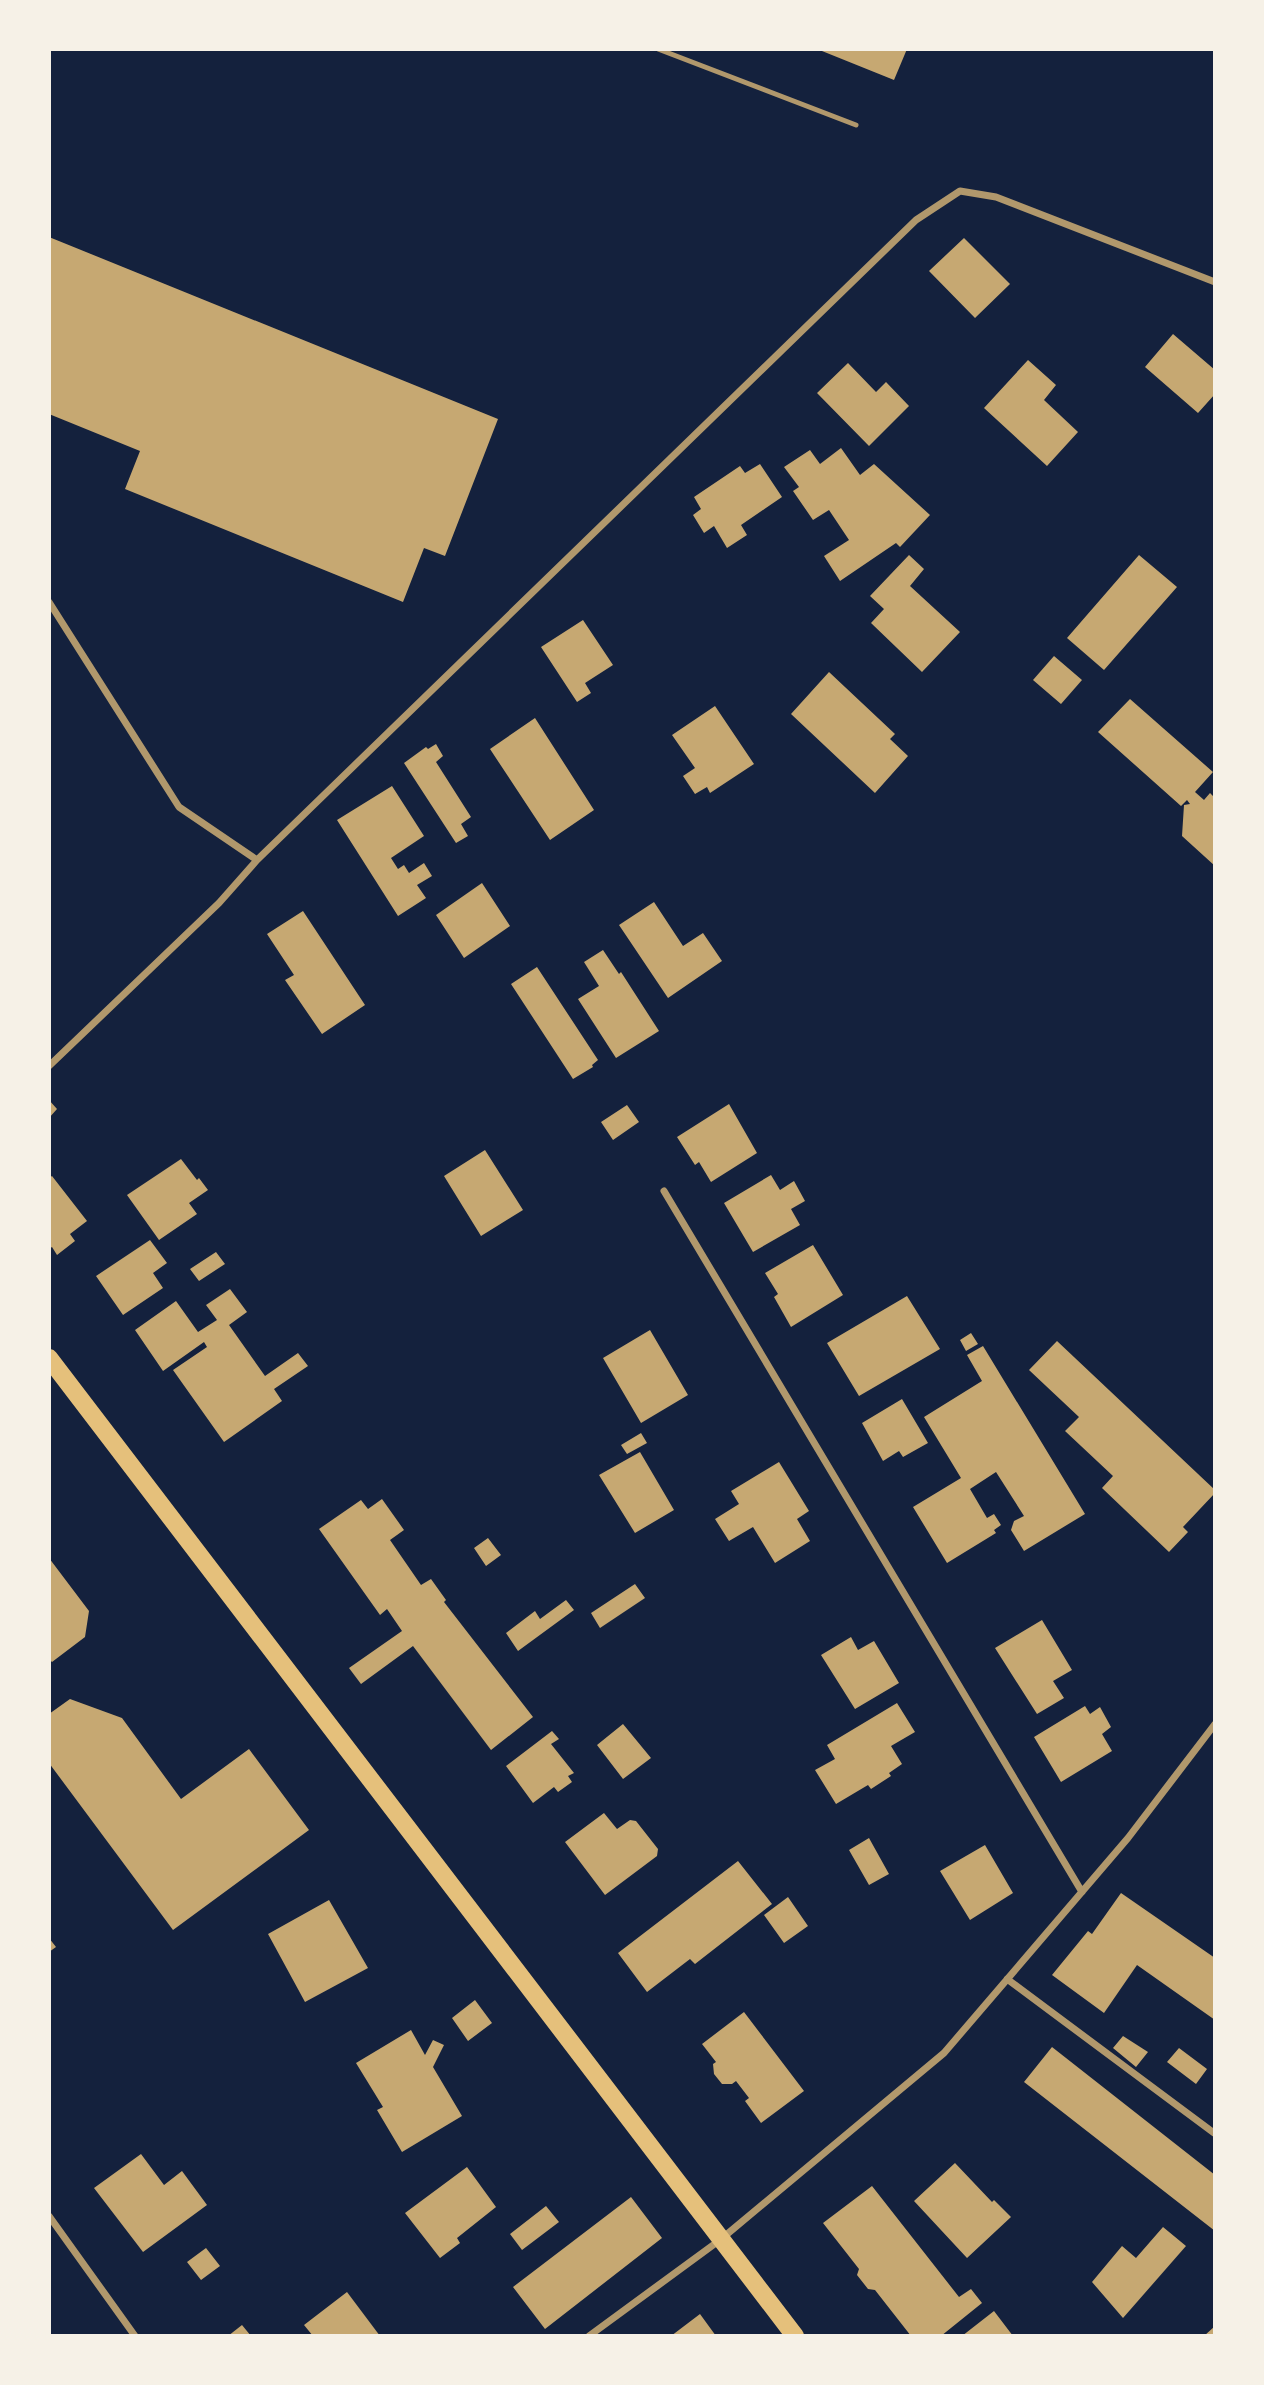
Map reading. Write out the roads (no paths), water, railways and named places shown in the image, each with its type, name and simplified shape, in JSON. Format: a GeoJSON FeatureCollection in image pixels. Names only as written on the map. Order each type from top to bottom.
{"type":"FeatureCollection","features":[{"type":"Feature","properties":{"kind":"main road"},"geometry":{"type":"LineString","coordinates":[[49,1358],[795,2336]]}},
{"type":"Feature","properties":{"kind":"street"},"geometry":{"type":"LineString","coordinates":[[49,1066],[219,903],[257,860],[916,220],[960,191],[996,197],[1215,282]]}},
{"type":"Feature","properties":{"kind":"street"},"geometry":{"type":"LineString","coordinates":[[49,602],[179,807],[257,860]]}},
{"type":"Feature","properties":{"kind":"street"},"geometry":{"type":"LineString","coordinates":[[664,1191],[1082,1892]]}},
{"type":"Feature","properties":{"kind":"street"},"geometry":{"type":"LineString","coordinates":[[589,2336],[720,2240],[944,2053],[1128,1838],[1215,1724]]}},
{"type":"Feature","properties":{"kind":"street"},"geometry":{"type":"LineString","coordinates":[[1007,1979],[1214,2133]]}},
{"type":"Feature","properties":{"kind":"street"},"geometry":{"type":"LineString","coordinates":[[49,2216],[135,2336]]}},
{"type":"Feature","properties":{"kind":"lane"},"geometry":{"type":"LineString","coordinates":[[657,49],[856,125]]}}]}
